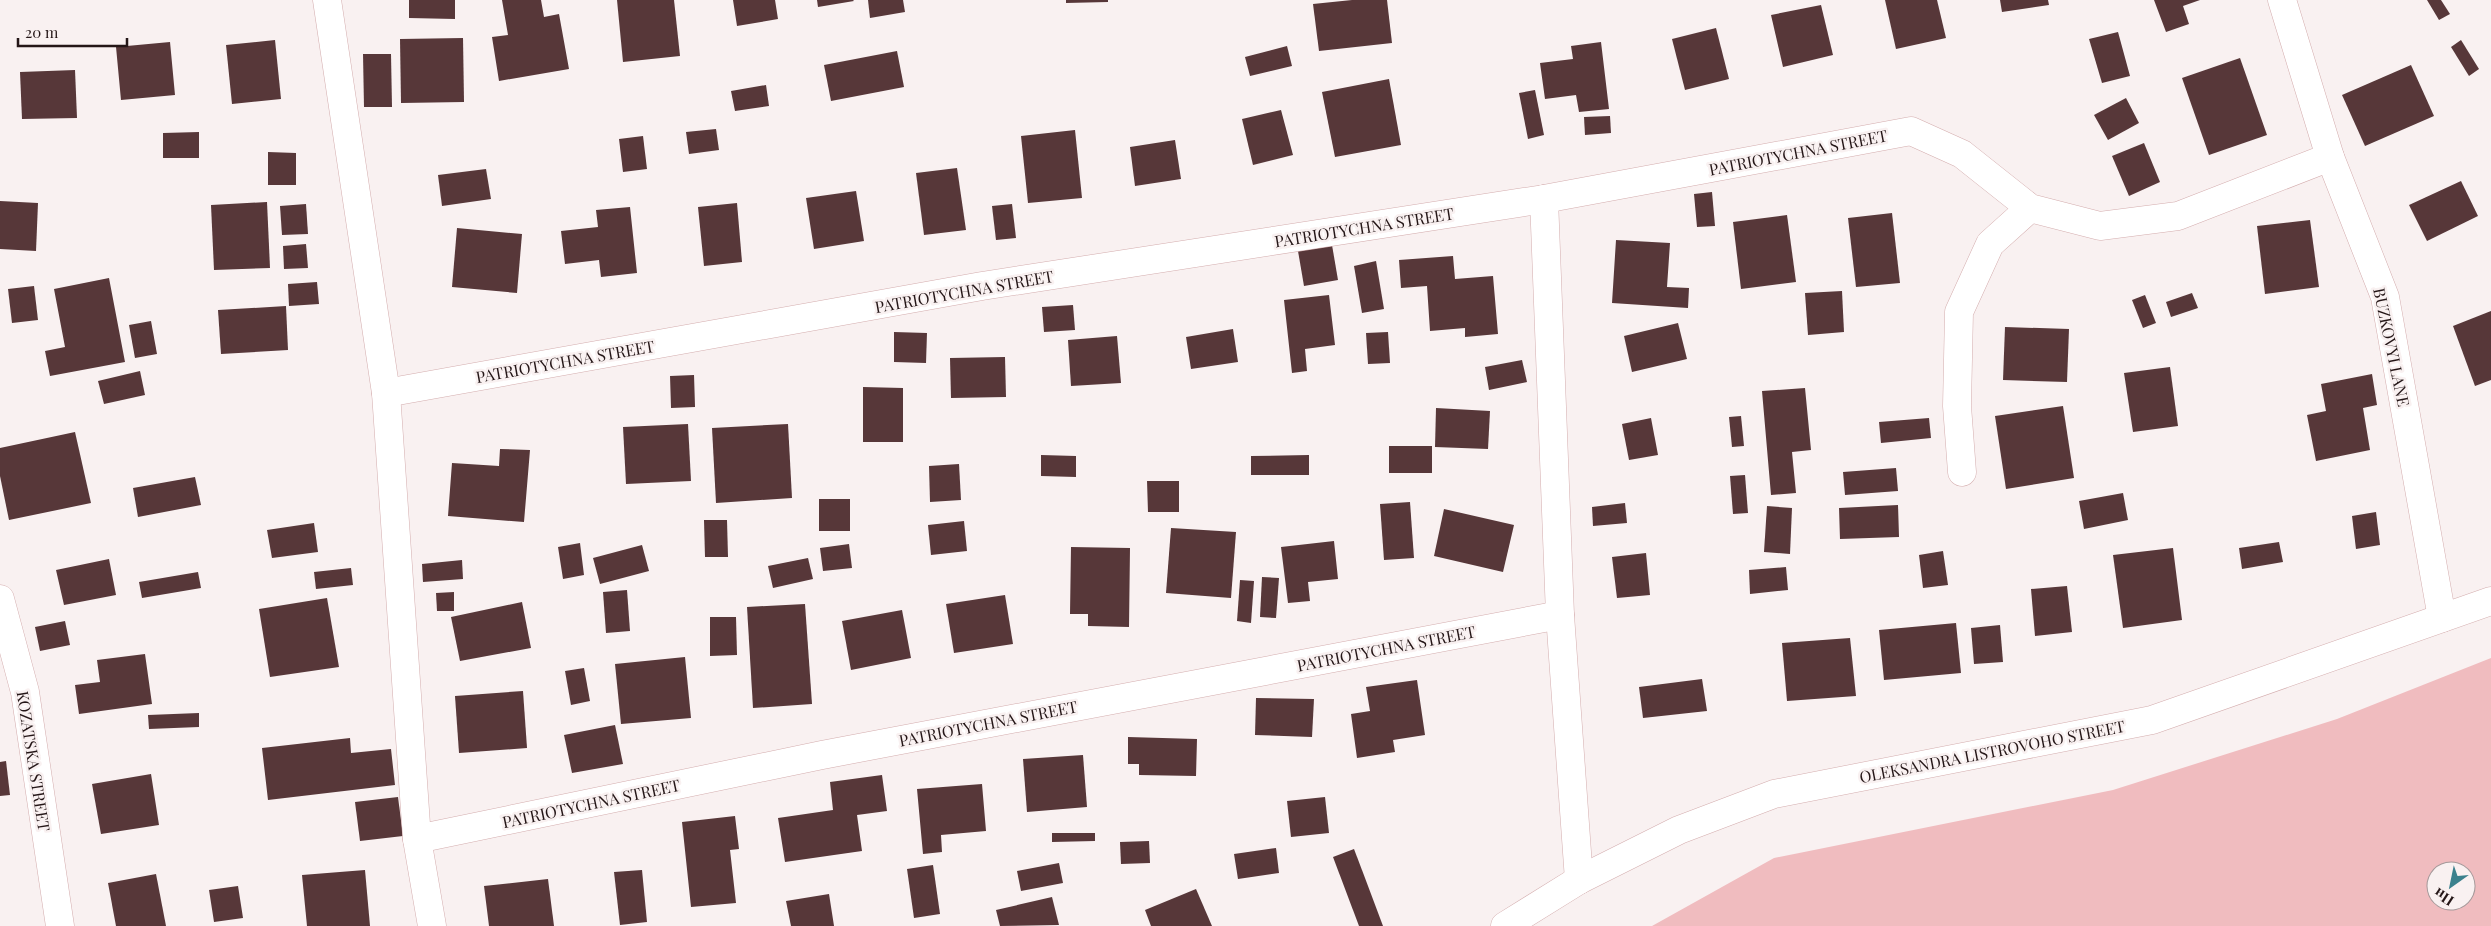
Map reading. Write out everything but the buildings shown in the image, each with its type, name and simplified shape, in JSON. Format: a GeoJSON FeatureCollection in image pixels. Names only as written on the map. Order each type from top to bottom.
{"type":"FeatureCollection","features":[{"type":"Feature","properties":{"kind":"street"},"geometry":{"type":"LineString","coordinates":[[327,0],[386,393],[417,839],[432,926]]}},
{"type":"Feature","properties":{"kind":"street","name":"BUZKOVYI LANE"},"geometry":{"type":"LineString","coordinates":[[2282,0],[2330,157],[2385,297],[2442,618]]}},
{"type":"Feature","properties":{"kind":"street","name":"PATRIOTYCHNA STREET"},"geometry":{"type":"LineString","coordinates":[[386,393],[982,286],[1544,200],[1911,131],[1962,154],[2030,208],[2100,226],[2178,216],[2330,157]]}},
{"type":"Feature","properties":{"kind":"street"},"geometry":{"type":"LineString","coordinates":[[1544,200],[1560,615],[1579,880]]}},
{"type":"Feature","properties":{"kind":"street"},"geometry":{"type":"LineString","coordinates":[[1962,472],[1957,406],[1959,312],[1990,244],[2030,208]]}},
{"type":"Feature","properties":{"kind":"street","name":"KOZATSKA STREET"},"geometry":{"type":"LineString","coordinates":[[0,598],[24,692],[60,926]]}},
{"type":"Feature","properties":{"kind":"street","name":"OLEKSANDRA LISTROVOHO STREET"},"geometry":{"type":"LineString","coordinates":[[1505,926],[1579,880],[1678,830],[1774,794],[2152,720],[2491,602]]}},
{"type":"Feature","properties":{"kind":"street","name":"PATRIOTYCHNA STREET"},"geometry":{"type":"LineString","coordinates":[[417,839],[822,754],[1560,615]]}},
{"type":"Feature","properties":{"kind":"shaded area"},"geometry":{"type":"Polygon","coordinates":[[[2491,658],[2491,926],[1652,926],[1774,858],[2113,790],[2337,719],[2491,658]]]}}]}
